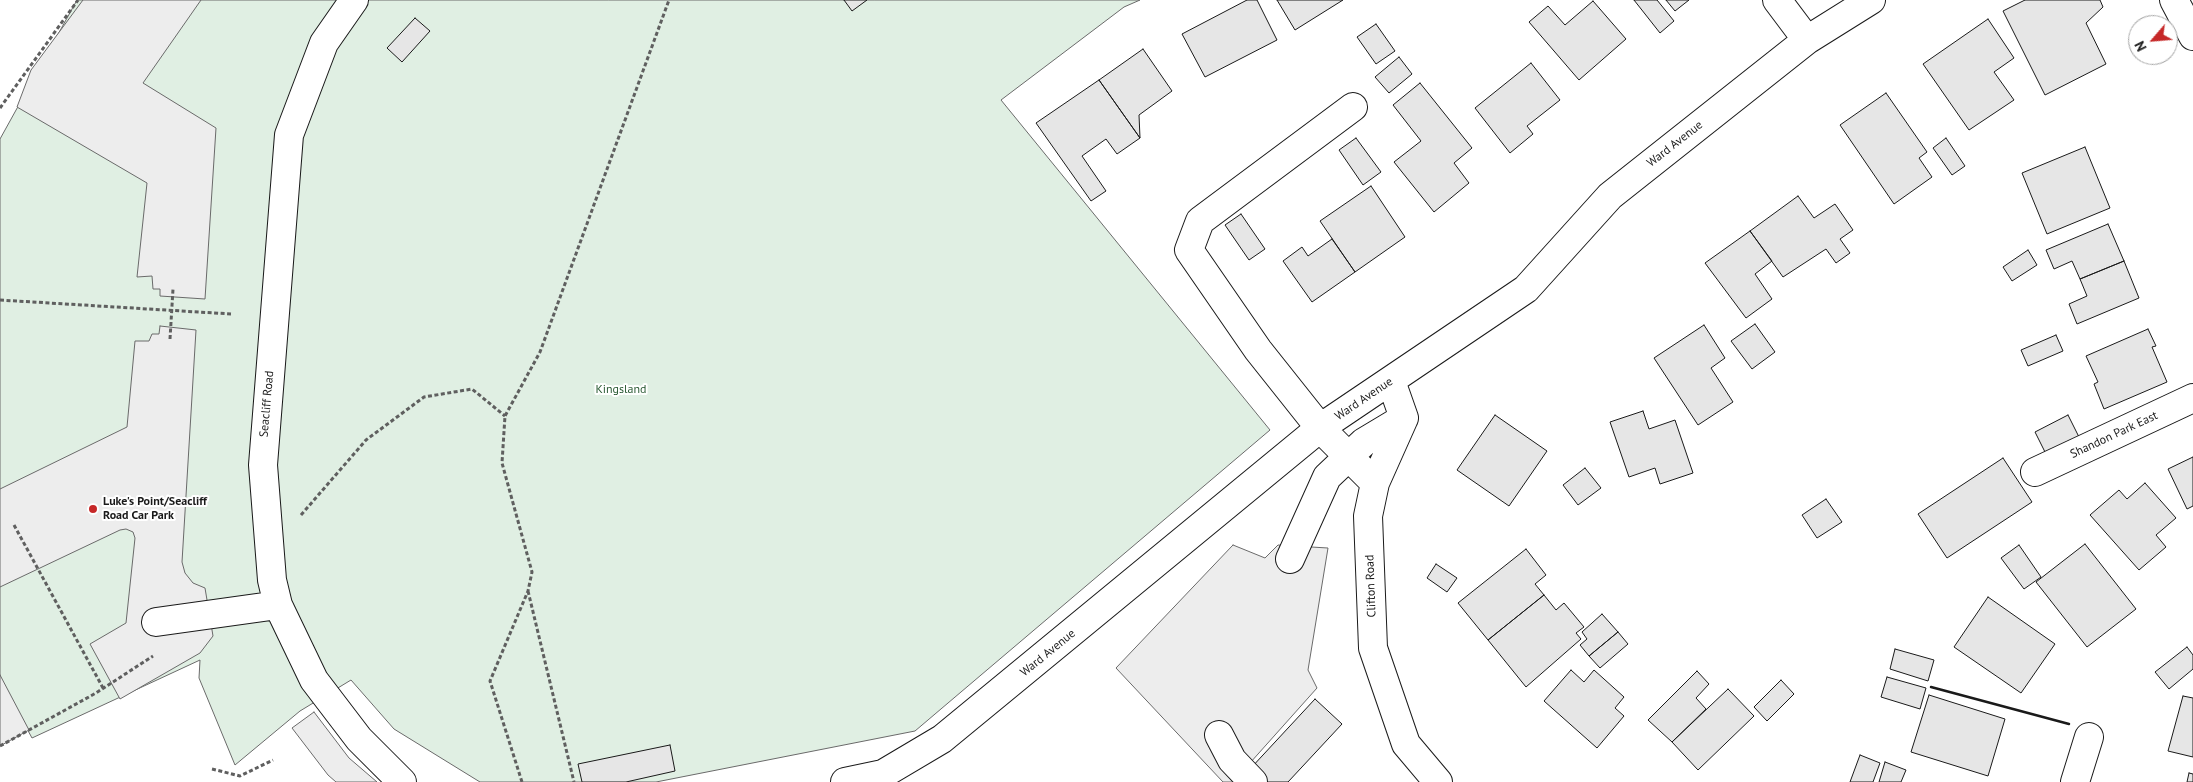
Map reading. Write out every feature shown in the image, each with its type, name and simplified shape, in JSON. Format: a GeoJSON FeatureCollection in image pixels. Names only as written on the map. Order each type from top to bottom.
{"type":"FeatureCollection","features":[{"type":"Feature","properties":{"kind":"street","name":"Seacliff Road"},"geometry":{"type":"LineString","coordinates":[[354,0],[324,43],[289,135],[263,465],[272,580],[278,605],[314,680],[359,739],[402,782]]}},
{"type":"Feature","properties":{"kind":"street"},"geometry":{"type":"LineString","coordinates":[[1777,0],[1808,40]]}},
{"type":"Feature","properties":{"kind":"street","name":"Ward Avenue"},"geometry":{"type":"LineString","coordinates":[[845,782],[883,774],[942,739],[1320,428],[1526,289],[1610,196],[1808,40],[1871,0]]}},
{"type":"Feature","properties":{"kind":"street"},"geometry":{"type":"LineString","coordinates":[[2174,0],[2193,36]]}},
{"type":"Feature","properties":{"kind":"street"},"geometry":{"type":"LineString","coordinates":[[1353,107],[1200,221],[1189,250],[1258,350],[1320,428],[1375,483]]}},
{"type":"Feature","properties":{"kind":"street"},"geometry":{"type":"LineString","coordinates":[[1290,558],[1327,477],[1346,456],[1364,442],[1404,418],[1391,381]]}},
{"type":"Feature","properties":{"kind":"street","name":"Shandon Park East"},"geometry":{"type":"LineString","coordinates":[[2035,472],[2193,398]]}},
{"type":"Feature","properties":{"kind":"street","name":"Clifton Road"},"geometry":{"type":"LineString","coordinates":[[1404,418],[1375,483],[1368,516],[1373,648],[1406,744],[1438,782]]}},
{"type":"Feature","properties":{"kind":"street"},"geometry":{"type":"LineString","coordinates":[[156,622],[278,605]]}},
{"type":"Feature","properties":{"kind":"street"},"geometry":{"type":"LineString","coordinates":[[1219,735],[1232,760],[1253,782]]}},
{"type":"Feature","properties":{"kind":"street"},"geometry":{"type":"LineString","coordinates":[[2075,782],[2089,737]]}},
{"type":"Feature","properties":{"kind":"path"},"geometry":{"type":"LineString","coordinates":[[0,108],[78,0]]}},
{"type":"Feature","properties":{"kind":"path"},"geometry":{"type":"LineString","coordinates":[[522,782],[490,681],[528,591],[532,572],[502,463],[505,416],[540,352],[668,0]]}},
{"type":"Feature","properties":{"kind":"path"},"geometry":{"type":"LineString","coordinates":[[170,339],[173,289]]}},
{"type":"Feature","properties":{"kind":"path"},"geometry":{"type":"LineString","coordinates":[[0,300],[231,314]]}},
{"type":"Feature","properties":{"kind":"path"},"geometry":{"type":"LineString","coordinates":[[299,517],[366,440],[424,397],[472,389],[505,416]]}},
{"type":"Feature","properties":{"kind":"path"},"geometry":{"type":"LineString","coordinates":[[14,525],[103,688]]}},
{"type":"Feature","properties":{"kind":"path"},"geometry":{"type":"LineString","coordinates":[[528,591],[574,782]]}},
{"type":"Feature","properties":{"kind":"path"},"geometry":{"type":"LineString","coordinates":[[0,746],[103,688],[160,651]]}},
{"type":"Feature","properties":{"kind":"path"},"geometry":{"type":"LineString","coordinates":[[212,769],[240,776],[273,760]]}},
{"type":"Feature","properties":{"kind":"green space","name":"Kingsland"},"geometry":{"type":"Polygon","coordinates":[[[77,0],[1140,0],[1124,7],[1001,100],[1270,430],[915,731],[656,782],[480,782],[394,729],[351,680],[300,711],[235,765],[199,678],[200,660],[32,738],[0,679],[0,139],[77,0]]]}},
{"type":"Feature","properties":{"kind":"shaded area"},"geometry":{"type":"Polygon","coordinates":[[[83,0],[201,0],[143,83],[216,128],[205,299],[160,296],[160,289],[153,289],[152,276],[137,277],[147,183],[17,107],[31,70],[83,0]]]}},
{"type":"Feature","properties":{"kind":"shaded area","name":"Luke's Point/Seacliff Road Car Park"},"geometry":{"type":"Polygon","coordinates":[[[160,326],[196,330],[182,562],[185,573],[193,583],[205,588],[213,636],[200,653],[120,699],[90,644],[126,623],[135,538],[133,532],[126,529],[120,530],[0,587],[0,489],[127,427],[135,341],[149,341],[152,334],[159,334],[160,326]]]}},
{"type":"Feature","properties":{"kind":"shaded area"},"geometry":{"type":"Polygon","coordinates":[[[1233,545],[1265,558],[1278,545],[1328,548],[1308,670],[1317,688],[1233,782],[1223,782],[1116,668],[1233,545]]]}},
{"type":"Feature","properties":{"kind":"shaded area"},"geometry":{"type":"Polygon","coordinates":[[[0,675],[29,730],[0,746],[0,675]]]}},
{"type":"Feature","properties":{"kind":"shaded area"},"geometry":{"type":"Polygon","coordinates":[[[314,712],[349,758],[377,782],[336,782],[328,775],[292,728],[314,712]]]}},
{"type":"Feature","properties":{"kind":"building"},"geometry":{"type":"Polygon","coordinates":[[[844,0],[867,0],[852,11],[844,0]]]}},
{"type":"Feature","properties":{"kind":"building"},"geometry":{"type":"Polygon","coordinates":[[[1247,0],[1257,0],[1277,40],[1205,77],[1182,34],[1247,0]]]}},
{"type":"Feature","properties":{"kind":"building"},"geometry":{"type":"Polygon","coordinates":[[[1277,0],[1343,0],[1295,30],[1277,0]]]}},
{"type":"Feature","properties":{"kind":"building"},"geometry":{"type":"Polygon","coordinates":[[[1634,0],[1657,0],[1674,21],[1660,33],[1634,0]]]}},
{"type":"Feature","properties":{"kind":"building"},"geometry":{"type":"Polygon","coordinates":[[[1666,0],[1689,0],[1675,11],[1666,0]]]}},
{"type":"Feature","properties":{"kind":"building"},"geometry":{"type":"Polygon","coordinates":[[[2025,0],[2100,0],[2103,7],[2086,23],[2106,64],[2045,95],[2003,11],[2025,0]]]}},
{"type":"Feature","properties":{"kind":"building"},"geometry":{"type":"Polygon","coordinates":[[[1593,1],[1626,39],[1579,80],[1529,22],[1548,6],[1565,25],[1593,1]]]}},
{"type":"Feature","properties":{"kind":"building"},"geometry":{"type":"Polygon","coordinates":[[[415,18],[430,31],[402,62],[387,48],[415,18]]]}},
{"type":"Feature","properties":{"kind":"building"},"geometry":{"type":"Polygon","coordinates":[[[1988,19],[2014,58],[1994,72],[2014,100],[1969,130],[1923,64],[1988,19]]]}},
{"type":"Feature","properties":{"kind":"building"},"geometry":{"type":"Polygon","coordinates":[[[1376,24],[1395,51],[1376,64],[1357,37],[1376,24]]]}},
{"type":"Feature","properties":{"kind":"building"},"geometry":{"type":"Polygon","coordinates":[[[1143,49],[1172,91],[1139,115],[1140,138],[1099,80],[1143,49]]]}},
{"type":"Feature","properties":{"kind":"building"},"geometry":{"type":"Polygon","coordinates":[[[1399,57],[1412,74],[1389,93],[1375,77],[1399,57]]]}},
{"type":"Feature","properties":{"kind":"building"},"geometry":{"type":"Polygon","coordinates":[[[1531,63],[1560,100],[1527,126],[1533,134],[1510,153],[1475,108],[1531,63]]]}},
{"type":"Feature","properties":{"kind":"building"},"geometry":{"type":"Polygon","coordinates":[[[1099,80],[1140,138],[1117,154],[1106,139],[1082,156],[1106,191],[1091,201],[1036,123],[1099,80]]]}},
{"type":"Feature","properties":{"kind":"building"},"geometry":{"type":"Polygon","coordinates":[[[1420,83],[1472,148],[1454,163],[1469,183],[1434,212],[1394,162],[1421,141],[1393,105],[1420,83]]]}},
{"type":"Feature","properties":{"kind":"building"},"geometry":{"type":"Polygon","coordinates":[[[1886,93],[1927,152],[1919,158],[1932,177],[1894,204],[1840,125],[1886,93]]]}},
{"type":"Feature","properties":{"kind":"building"},"geometry":{"type":"Polygon","coordinates":[[[1356,138],[1381,172],[1363,185],[1339,150],[1356,138]]]}},
{"type":"Feature","properties":{"kind":"building"},"geometry":{"type":"Polygon","coordinates":[[[1946,138],[1965,166],[1952,175],[1933,148],[1946,138]]]}},
{"type":"Feature","properties":{"kind":"building"},"geometry":{"type":"Polygon","coordinates":[[[2085,147],[2110,208],[2047,234],[2022,173],[2085,147]]]}},
{"type":"Feature","properties":{"kind":"building"},"geometry":{"type":"Polygon","coordinates":[[[1371,186],[1405,237],[1355,272],[1320,221],[1371,186]]]}},
{"type":"Feature","properties":{"kind":"building"},"geometry":{"type":"Polygon","coordinates":[[[1798,196],[1814,218],[1835,204],[1853,230],[1840,239],[1850,253],[1836,263],[1826,249],[1783,277],[1750,231],[1798,196]]]}},
{"type":"Feature","properties":{"kind":"building"},"geometry":{"type":"Polygon","coordinates":[[[1241,214],[1265,249],[1249,260],[1225,225],[1241,214]]]}},
{"type":"Feature","properties":{"kind":"building"},"geometry":{"type":"Polygon","coordinates":[[[2108,224],[2124,261],[2080,279],[2072,261],[2054,269],[2046,250],[2108,224]]]}},
{"type":"Feature","properties":{"kind":"building"},"geometry":{"type":"Polygon","coordinates":[[[1750,231],[1772,261],[1755,274],[1772,299],[1746,318],[1705,263],[1750,231]]]}},
{"type":"Feature","properties":{"kind":"building"},"geometry":{"type":"Polygon","coordinates":[[[1332,239],[1355,272],[1312,302],[1283,261],[1302,247],[1308,256],[1332,239]]]}},
{"type":"Feature","properties":{"kind":"building"},"geometry":{"type":"Polygon","coordinates":[[[2028,250],[2037,265],[2012,281],[2003,267],[2028,250]]]}},
{"type":"Feature","properties":{"kind":"building"},"geometry":{"type":"Polygon","coordinates":[[[2124,261],[2139,298],[2077,324],[2069,304],[2087,296],[2080,279],[2124,261]]]}},
{"type":"Feature","properties":{"kind":"building"},"geometry":{"type":"Polygon","coordinates":[[[1755,324],[1775,352],[1752,369],[1731,341],[1755,324]]]}},
{"type":"Feature","properties":{"kind":"building"},"geometry":{"type":"Polygon","coordinates":[[[1704,325],[1725,358],[1711,368],[1733,402],[1698,425],[1654,358],[1704,325]]]}},
{"type":"Feature","properties":{"kind":"building"},"geometry":{"type":"Polygon","coordinates":[[[2148,329],[2156,346],[2152,347],[2167,382],[2104,409],[2094,384],[2098,382],[2086,356],[2148,329]]]}},
{"type":"Feature","properties":{"kind":"building"},"geometry":{"type":"Polygon","coordinates":[[[2056,335],[2063,351],[2028,366],[2021,350],[2056,335]]]}},
{"type":"Feature","properties":{"kind":"building"},"geometry":{"type":"Polygon","coordinates":[[[1643,411],[1649,429],[1675,420],[1693,473],[1660,484],[1655,468],[1629,477],[1610,422],[1643,411]]]}},
{"type":"Feature","properties":{"kind":"building"},"geometry":{"type":"Polygon","coordinates":[[[1495,415],[1547,451],[1509,506],[1457,470],[1495,415]]]}},
{"type":"Feature","properties":{"kind":"building"},"geometry":{"type":"Polygon","coordinates":[[[2068,415],[2079,437],[2046,454],[2035,432],[2068,415]]]}},
{"type":"Feature","properties":{"kind":"building"},"geometry":{"type":"Polygon","coordinates":[[[2193,457],[2193,506],[2187,509],[2168,469],[2193,457]]]}},
{"type":"Feature","properties":{"kind":"building"},"geometry":{"type":"Polygon","coordinates":[[[2003,458],[2032,502],[1947,558],[1918,514],[2003,458]]]}},
{"type":"Feature","properties":{"kind":"building"},"geometry":{"type":"Polygon","coordinates":[[[1585,468],[1601,488],[1578,505],[1563,485],[1585,468]]]}},
{"type":"Feature","properties":{"kind":"building"},"geometry":{"type":"Polygon","coordinates":[[[2145,483],[2176,518],[2156,535],[2166,547],[2139,570],[2090,515],[2119,490],[2127,499],[2145,483]]]}},
{"type":"Feature","properties":{"kind":"building"},"geometry":{"type":"Polygon","coordinates":[[[1826,499],[1842,522],[1817,538],[1802,515],[1826,499]]]}},
{"type":"Feature","properties":{"kind":"building"},"geometry":{"type":"Polygon","coordinates":[[[2085,544],[2136,609],[2087,647],[2036,582],[2085,544]]]}},
{"type":"Feature","properties":{"kind":"building"},"geometry":{"type":"Polygon","coordinates":[[[2019,545],[2041,577],[2024,589],[2001,558],[2019,545]]]}},
{"type":"Feature","properties":{"kind":"building"},"geometry":{"type":"Polygon","coordinates":[[[1526,549],[1546,575],[1535,584],[1544,595],[1488,640],[1458,603],[1526,549]]]}},
{"type":"Feature","properties":{"kind":"building"},"geometry":{"type":"Polygon","coordinates":[[[1436,564],[1457,578],[1447,592],[1427,578],[1436,564]]]}},
{"type":"Feature","properties":{"kind":"building"},"geometry":{"type":"Polygon","coordinates":[[[1544,595],[1556,610],[1564,603],[1584,627],[1576,633],[1581,639],[1526,687],[1488,640],[1544,595]]]}},
{"type":"Feature","properties":{"kind":"building"},"geometry":{"type":"Polygon","coordinates":[[[1988,597],[2055,644],[2021,693],[1954,647],[1988,597]]]}},
{"type":"Feature","properties":{"kind":"building"},"geometry":{"type":"Polygon","coordinates":[[[1602,614],[1618,632],[1589,656],[1580,645],[1587,639],[1582,632],[1602,614]]]}},
{"type":"Feature","properties":{"kind":"building"},"geometry":{"type":"Polygon","coordinates":[[[1618,632],[1628,644],[1600,668],[1589,656],[1618,632]]]}},
{"type":"Feature","properties":{"kind":"building"},"geometry":{"type":"Polygon","coordinates":[[[2187,647],[2193,655],[2193,669],[2169,689],[2155,672],[2187,647]]]}},
{"type":"Feature","properties":{"kind":"building"},"geometry":{"type":"Polygon","coordinates":[[[1895,649],[1934,660],[1928,681],[1890,669],[1895,649]]]}},
{"type":"Feature","properties":{"kind":"building"},"geometry":{"type":"Polygon","coordinates":[[[1571,670],[1584,682],[1594,670],[1624,697],[1615,708],[1624,716],[1597,748],[1544,701],[1571,670]]]}},
{"type":"Feature","properties":{"kind":"building"},"geometry":{"type":"Polygon","coordinates":[[[1697,671],[1709,684],[1696,698],[1706,709],[1672,742],[1648,720],[1697,671]]]}},
{"type":"Feature","properties":{"kind":"building"},"geometry":{"type":"Polygon","coordinates":[[[1887,677],[1926,688],[1920,709],[1881,697],[1887,677]]]}},
{"type":"Feature","properties":{"kind":"building"},"geometry":{"type":"Polygon","coordinates":[[[1781,680],[1794,694],[1767,721],[1754,707],[1781,680]]]}},
{"type":"Feature","properties":{"kind":"building"},"geometry":{"type":"Polygon","coordinates":[[[1728,689],[1754,716],[1698,770],[1672,742],[1728,689]]]}},
{"type":"Feature","properties":{"kind":"building"},"geometry":{"type":"Polygon","coordinates":[[[1929,695],[2005,719],[1988,776],[1911,752],[1929,695]]]}},
{"type":"Feature","properties":{"kind":"building"},"geometry":{"type":"Polygon","coordinates":[[[2183,696],[2193,698],[2193,757],[2168,751],[2183,696]]]}},
{"type":"Feature","properties":{"kind":"building"},"geometry":{"type":"Polygon","coordinates":[[[1315,699],[1342,724],[1288,782],[1264,782],[1250,769],[1315,699]]]}},
{"type":"Feature","properties":{"kind":"building"},"geometry":{"type":"Polygon","coordinates":[[[670,745],[675,771],[626,782],[582,782],[578,764],[670,745]]]}},
{"type":"Feature","properties":{"kind":"building"},"geometry":{"type":"Polygon","coordinates":[[[1860,755],[1880,763],[1873,782],[1850,782],[1860,755]]]}},
{"type":"Feature","properties":{"kind":"building"},"geometry":{"type":"Polygon","coordinates":[[[1885,762],[1906,770],[1901,782],[1879,782],[1885,762]]]}},
{"type":"Feature","properties":{"kind":"building"},"geometry":{"type":"Polygon","coordinates":[[[2189,773],[2193,774],[2193,782],[2187,782],[2189,773]]]}},
{"type":"Feature","properties":{"kind":"wall"},"geometry":{"type":"LineString","coordinates":[[1931,687],[2069,724]]}},
{"type":"Feature","properties":{"kind":"place","name":"Luke's Point/Seacliff Road Car Park"},"geometry":{"type":"Point","coordinates":[93,509]}}]}
